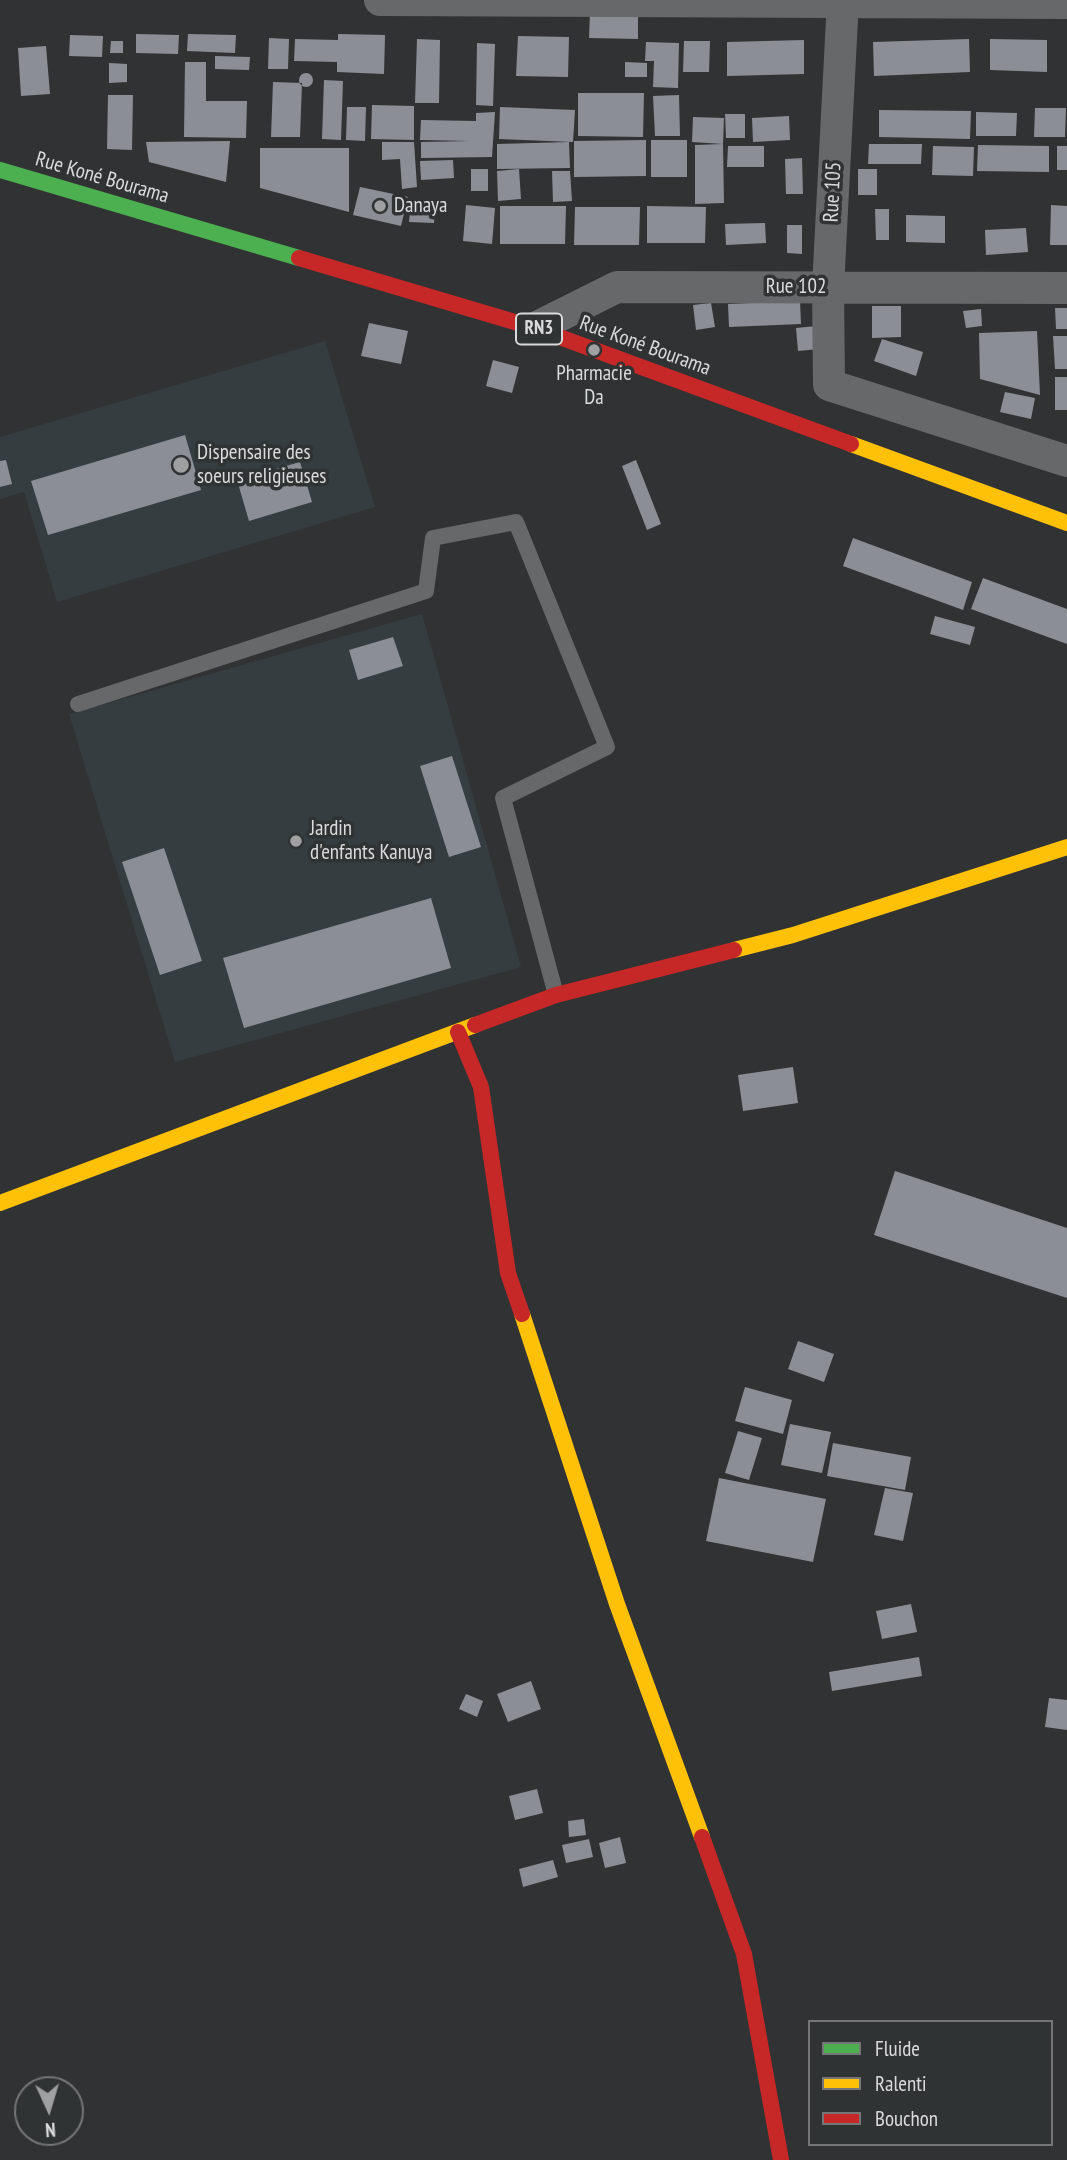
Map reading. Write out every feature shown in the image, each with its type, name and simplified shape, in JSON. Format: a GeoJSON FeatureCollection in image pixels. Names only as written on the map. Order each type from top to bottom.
{"type":"FeatureCollection","features":[{"type":"Feature","properties":{"kind":"main road","name":"Rue Koné Bourama"},"geometry":{"type":"LineString","coordinates":[[0,170],[535,328],[1067,523]]}},
{"type":"Feature","properties":{"kind":"main road"},"geometry":{"type":"LineString","coordinates":[[0,1203],[556,995],[793,935],[1067,847]]}},
{"type":"Feature","properties":{"kind":"main road"},"geometry":{"type":"LineString","coordinates":[[458,1032],[481,1087],[508,1273],[617,1604],[744,1954],[781,2160]]}},
{"type":"Feature","properties":{"kind":"street"},"geometry":{"type":"LineString","coordinates":[[380,0],[1067,4]]}},
{"type":"Feature","properties":{"kind":"street","name":"Rue 105"},"geometry":{"type":"LineString","coordinates":[[843,1],[828,287],[829,385],[1067,461]]}},
{"type":"Feature","properties":{"kind":"street","name":"Rue 102"},"geometry":{"type":"LineString","coordinates":[[535,328],[617,287],[1067,288]]}},
{"type":"Feature","properties":{"kind":"lane"},"geometry":{"type":"LineString","coordinates":[[78,704],[426,590],[433,538],[516,522],[607,747],[503,798],[556,995]]}},
{"type":"Feature","properties":{"kind":"shaded area","name":"Dispensaire des soeurs religieuses"},"geometry":{"type":"Polygon","coordinates":[[[325,341],[375,507],[57,602],[24,492],[0,499],[0,437],[325,341]]]}},
{"type":"Feature","properties":{"kind":"shaded area","name":"Jardin d'enfants Kanuya"},"geometry":{"type":"Polygon","coordinates":[[[422,614],[521,967],[175,1062],[69,714],[422,614]]]}},
{"type":"Feature","properties":{"kind":"building"},"geometry":{"type":"Polygon","coordinates":[[[590,11],[638,13],[638,39],[589,38],[590,11]]]}},
{"type":"Feature","properties":{"kind":"building"},"geometry":{"type":"Polygon","coordinates":[[[136,34],[179,35],[178,54],[136,53],[136,34]]]}},
{"type":"Feature","properties":{"kind":"building"},"geometry":{"type":"Polygon","coordinates":[[[188,34],[236,35],[235,53],[187,51],[188,34]]]}},
{"type":"Feature","properties":{"kind":"building"},"geometry":{"type":"Polygon","coordinates":[[[338,34],[385,35],[384,74],[337,72],[337,62],[294,61],[295,39],[338,40],[338,34]]]}},
{"type":"Feature","properties":{"kind":"building"},"geometry":{"type":"Polygon","coordinates":[[[70,35],[103,36],[102,57],[69,56],[70,35]]]}},
{"type":"Feature","properties":{"kind":"building"},"geometry":{"type":"Polygon","coordinates":[[[518,36],[569,37],[568,77],[516,76],[518,36]]]}},
{"type":"Feature","properties":{"kind":"building"},"geometry":{"type":"Polygon","coordinates":[[[269,38],[289,39],[288,69],[268,69],[269,38]]]}},
{"type":"Feature","properties":{"kind":"building"},"geometry":{"type":"Polygon","coordinates":[[[417,39],[440,40],[439,103],[415,103],[417,39]]]}},
{"type":"Feature","properties":{"kind":"building"},"geometry":{"type":"Polygon","coordinates":[[[969,39],[970,72],[874,76],[873,42],[969,39]]]}},
{"type":"Feature","properties":{"kind":"building"},"geometry":{"type":"Polygon","coordinates":[[[990,39],[1047,40],[1047,72],[990,70],[990,39]]]}},
{"type":"Feature","properties":{"kind":"building"},"geometry":{"type":"Polygon","coordinates":[[[804,40],[804,74],[727,76],[727,42],[804,40]]]}},
{"type":"Feature","properties":{"kind":"building"},"geometry":{"type":"Polygon","coordinates":[[[111,41],[123,41],[123,53],[110,53],[111,41]]]}},
{"type":"Feature","properties":{"kind":"building"},"geometry":{"type":"Polygon","coordinates":[[[684,41],[710,41],[709,72],[683,72],[684,41]]]}},
{"type":"Feature","properties":{"kind":"building"},"geometry":{"type":"Polygon","coordinates":[[[646,42],[679,43],[678,88],[653,87],[654,61],[645,61],[646,42]]]}},
{"type":"Feature","properties":{"kind":"building"},"geometry":{"type":"Polygon","coordinates":[[[477,43],[495,44],[493,106],[476,105],[477,43]]]}},
{"type":"Feature","properties":{"kind":"building"},"geometry":{"type":"Polygon","coordinates":[[[46,46],[50,94],[21,96],[18,48],[46,46]]]}},
{"type":"Feature","properties":{"kind":"building"},"geometry":{"type":"Polygon","coordinates":[[[215,56],[250,57],[249,70],[215,69],[215,56]]]}},
{"type":"Feature","properties":{"kind":"building"},"geometry":{"type":"Polygon","coordinates":[[[185,62],[206,62],[206,101],[247,101],[246,138],[184,137],[185,62]]]}},
{"type":"Feature","properties":{"kind":"building"},"geometry":{"type":"Polygon","coordinates":[[[625,62],[647,63],[647,77],[625,77],[625,62]]]}},
{"type":"Feature","properties":{"kind":"building"},"geometry":{"type":"Polygon","coordinates":[[[109,63],[127,64],[127,82],[109,83],[109,63]]]}},
{"type":"Feature","properties":{"kind":"building"},"geometry":{"type":"Polygon","coordinates":[[[306,73],[311,75],[311,85],[306,87],[301,85],[299,80],[301,75],[306,73]]]}},
{"type":"Feature","properties":{"kind":"building"},"geometry":{"type":"Polygon","coordinates":[[[324,80],[343,81],[341,140],[322,139],[324,80]]]}},
{"type":"Feature","properties":{"kind":"building"},"geometry":{"type":"Polygon","coordinates":[[[273,82],[302,83],[300,137],[271,137],[273,82]]]}},
{"type":"Feature","properties":{"kind":"building"},"geometry":{"type":"Polygon","coordinates":[[[578,93],[644,93],[643,137],[578,136],[578,93]]]}},
{"type":"Feature","properties":{"kind":"building"},"geometry":{"type":"Polygon","coordinates":[[[108,95],[133,95],[132,150],[107,149],[108,95]]]}},
{"type":"Feature","properties":{"kind":"building"},"geometry":{"type":"Polygon","coordinates":[[[679,95],[680,136],[655,136],[653,96],[679,95]]]}},
{"type":"Feature","properties":{"kind":"building"},"geometry":{"type":"Polygon","coordinates":[[[372,105],[414,106],[414,140],[371,139],[372,105]]]}},
{"type":"Feature","properties":{"kind":"building"},"geometry":{"type":"Polygon","coordinates":[[[347,107],[366,107],[365,141],[346,140],[347,107]]]}},
{"type":"Feature","properties":{"kind":"building"},"geometry":{"type":"Polygon","coordinates":[[[500,107],[575,110],[573,142],[499,139],[500,107]]]}},
{"type":"Feature","properties":{"kind":"building"},"geometry":{"type":"Polygon","coordinates":[[[1035,108],[1066,108],[1065,137],[1034,137],[1035,108]]]}},
{"type":"Feature","properties":{"kind":"building"},"geometry":{"type":"Polygon","coordinates":[[[879,110],[971,111],[970,139],[879,137],[879,110]]]}},
{"type":"Feature","properties":{"kind":"building"},"geometry":{"type":"Polygon","coordinates":[[[495,112],[492,157],[421,158],[421,142],[471,141],[420,140],[421,120],[476,121],[476,113],[495,112]]]}},
{"type":"Feature","properties":{"kind":"building"},"geometry":{"type":"Polygon","coordinates":[[[976,112],[1017,113],[1016,136],[976,136],[976,112]]]}},
{"type":"Feature","properties":{"kind":"building"},"geometry":{"type":"Polygon","coordinates":[[[725,114],[745,114],[745,138],[726,138],[725,114]]]}},
{"type":"Feature","properties":{"kind":"building"},"geometry":{"type":"Polygon","coordinates":[[[789,116],[790,140],[753,142],[752,118],[789,116]]]}},
{"type":"Feature","properties":{"kind":"building"},"geometry":{"type":"Polygon","coordinates":[[[693,117],[724,118],[723,144],[692,142],[693,117]]]}},
{"type":"Feature","properties":{"kind":"building"},"geometry":{"type":"Polygon","coordinates":[[[646,140],[646,176],[574,177],[574,141],[646,140]]]}},
{"type":"Feature","properties":{"kind":"building"},"geometry":{"type":"Polygon","coordinates":[[[651,140],[687,140],[687,177],[651,177],[651,140]]]}},
{"type":"Feature","properties":{"kind":"building"},"geometry":{"type":"Polygon","coordinates":[[[230,141],[226,182],[149,162],[146,142],[230,141]]]}},
{"type":"Feature","properties":{"kind":"building"},"geometry":{"type":"Polygon","coordinates":[[[382,142],[414,142],[417,187],[402,189],[400,159],[382,160],[382,142]]]}},
{"type":"Feature","properties":{"kind":"building"},"geometry":{"type":"Polygon","coordinates":[[[569,142],[570,168],[497,169],[497,144],[569,142]]]}},
{"type":"Feature","properties":{"kind":"building"},"geometry":{"type":"Polygon","coordinates":[[[723,144],[724,203],[695,204],[695,145],[723,144]]]}},
{"type":"Feature","properties":{"kind":"building"},"geometry":{"type":"Polygon","coordinates":[[[869,144],[922,144],[921,164],[868,164],[869,144]]]}},
{"type":"Feature","properties":{"kind":"building"},"geometry":{"type":"Polygon","coordinates":[[[978,145],[1049,146],[1049,172],[977,171],[978,145]]]}},
{"type":"Feature","properties":{"kind":"building"},"geometry":{"type":"Polygon","coordinates":[[[728,146],[764,146],[764,167],[727,167],[728,146]]]}},
{"type":"Feature","properties":{"kind":"building"},"geometry":{"type":"Polygon","coordinates":[[[933,146],[974,147],[973,176],[932,175],[933,146]]]}},
{"type":"Feature","properties":{"kind":"building"},"geometry":{"type":"Polygon","coordinates":[[[1057,146],[1067,146],[1067,170],[1057,170],[1057,146]]]}},
{"type":"Feature","properties":{"kind":"building"},"geometry":{"type":"Polygon","coordinates":[[[260,148],[349,148],[349,212],[260,188],[260,148]]]}},
{"type":"Feature","properties":{"kind":"building"},"geometry":{"type":"Polygon","coordinates":[[[802,158],[803,194],[786,194],[785,159],[802,158]]]}},
{"type":"Feature","properties":{"kind":"building"},"geometry":{"type":"Polygon","coordinates":[[[453,160],[454,178],[421,180],[420,161],[453,160]]]}},
{"type":"Feature","properties":{"kind":"building"},"geometry":{"type":"Polygon","coordinates":[[[471,169],[488,169],[488,191],[471,191],[471,169]]]}},
{"type":"Feature","properties":{"kind":"building"},"geometry":{"type":"Polygon","coordinates":[[[519,169],[521,199],[498,201],[497,171],[519,169]]]}},
{"type":"Feature","properties":{"kind":"building"},"geometry":{"type":"Polygon","coordinates":[[[858,169],[877,169],[877,195],[858,195],[858,169]]]}},
{"type":"Feature","properties":{"kind":"building"},"geometry":{"type":"Polygon","coordinates":[[[552,171],[570,171],[572,201],[553,202],[552,171]]]}},
{"type":"Feature","properties":{"kind":"building","name":"Danaya"},"geometry":{"type":"Polygon","coordinates":[[[360,187],[408,197],[401,226],[353,215],[360,187]]]}},
{"type":"Feature","properties":{"kind":"building"},"geometry":{"type":"Polygon","coordinates":[[[411,200],[436,201],[434,223],[409,222],[411,200]]]}},
{"type":"Feature","properties":{"kind":"building"},"geometry":{"type":"Polygon","coordinates":[[[466,205],[495,208],[492,244],[463,241],[466,205]]]}},
{"type":"Feature","properties":{"kind":"building"},"geometry":{"type":"Polygon","coordinates":[[[1051,205],[1067,206],[1067,245],[1050,245],[1051,205]]]}},
{"type":"Feature","properties":{"kind":"building"},"geometry":{"type":"Polygon","coordinates":[[[500,206],[566,206],[565,244],[500,244],[500,206]]]}},
{"type":"Feature","properties":{"kind":"building"},"geometry":{"type":"Polygon","coordinates":[[[647,206],[706,207],[705,243],[647,243],[647,206]]]}},
{"type":"Feature","properties":{"kind":"building"},"geometry":{"type":"Polygon","coordinates":[[[575,207],[640,207],[639,245],[574,245],[575,207]]]}},
{"type":"Feature","properties":{"kind":"building"},"geometry":{"type":"Polygon","coordinates":[[[875,209],[889,209],[889,240],[876,240],[875,209]]]}},
{"type":"Feature","properties":{"kind":"building"},"geometry":{"type":"Polygon","coordinates":[[[906,215],[945,216],[945,243],[906,242],[906,215]]]}},
{"type":"Feature","properties":{"kind":"building"},"geometry":{"type":"Polygon","coordinates":[[[765,223],[766,243],[726,245],[725,224],[765,223]]]}},
{"type":"Feature","properties":{"kind":"building"},"geometry":{"type":"Polygon","coordinates":[[[787,225],[802,225],[802,254],[787,253],[787,225]]]}},
{"type":"Feature","properties":{"kind":"building"},"geometry":{"type":"Polygon","coordinates":[[[1026,228],[1028,252],[986,255],[985,230],[1026,228]]]}},
{"type":"Feature","properties":{"kind":"building"},"geometry":{"type":"Polygon","coordinates":[[[800,301],[801,324],[729,327],[728,304],[800,301]]]}},
{"type":"Feature","properties":{"kind":"building"},"geometry":{"type":"Polygon","coordinates":[[[711,303],[715,327],[696,330],[693,305],[711,303]]]}},
{"type":"Feature","properties":{"kind":"building"},"geometry":{"type":"Polygon","coordinates":[[[872,306],[901,306],[901,337],[872,338],[872,306]]]}},
{"type":"Feature","properties":{"kind":"building"},"geometry":{"type":"Polygon","coordinates":[[[1055,308],[1067,308],[1067,329],[1056,329],[1055,308]]]}},
{"type":"Feature","properties":{"kind":"building"},"geometry":{"type":"Polygon","coordinates":[[[981,309],[982,326],[966,328],[963,311],[981,309]]]}},
{"type":"Feature","properties":{"kind":"building"},"geometry":{"type":"Polygon","coordinates":[[[369,323],[408,331],[401,364],[361,356],[369,323]]]}},
{"type":"Feature","properties":{"kind":"building"},"geometry":{"type":"Polygon","coordinates":[[[817,326],[819,349],[798,351],[796,328],[817,326]]]}},
{"type":"Feature","properties":{"kind":"building"},"geometry":{"type":"Polygon","coordinates":[[[1037,331],[1040,395],[980,379],[979,333],[1037,331]]]}},
{"type":"Feature","properties":{"kind":"building"},"geometry":{"type":"Polygon","coordinates":[[[1053,336],[1067,336],[1067,369],[1055,369],[1053,336]]]}},
{"type":"Feature","properties":{"kind":"building"},"geometry":{"type":"Polygon","coordinates":[[[882,339],[923,352],[916,376],[874,361],[882,339]]]}},
{"type":"Feature","properties":{"kind":"building"},"geometry":{"type":"Polygon","coordinates":[[[493,360],[519,367],[512,393],[486,386],[493,360]]]}},
{"type":"Feature","properties":{"kind":"building"},"geometry":{"type":"Polygon","coordinates":[[[1055,377],[1067,377],[1067,410],[1055,410],[1055,377]]]}},
{"type":"Feature","properties":{"kind":"building"},"geometry":{"type":"Polygon","coordinates":[[[1005,392],[1035,398],[1031,419],[1000,412],[1005,392]]]}},
{"type":"Feature","properties":{"kind":"building"},"geometry":{"type":"Polygon","coordinates":[[[185,435],[201,490],[48,535],[31,481],[185,435]]]}},
{"type":"Feature","properties":{"kind":"building"},"geometry":{"type":"Polygon","coordinates":[[[6,460],[12,484],[0,487],[0,461],[6,460]]]}},
{"type":"Feature","properties":{"kind":"building"},"geometry":{"type":"Polygon","coordinates":[[[636,460],[661,524],[647,530],[622,466],[636,460]]]}},
{"type":"Feature","properties":{"kind":"building"},"geometry":{"type":"Polygon","coordinates":[[[300,462],[312,502],[249,521],[237,480],[300,462]]]}},
{"type":"Feature","properties":{"kind":"building"},"geometry":{"type":"Polygon","coordinates":[[[853,538],[972,582],[963,610],[843,566],[853,538]]]}},
{"type":"Feature","properties":{"kind":"building"},"geometry":{"type":"Polygon","coordinates":[[[983,578],[1067,609],[1067,644],[971,609],[983,578]]]}},
{"type":"Feature","properties":{"kind":"building"},"geometry":{"type":"Polygon","coordinates":[[[935,616],[975,627],[970,645],[930,634],[935,616]]]}},
{"type":"Feature","properties":{"kind":"building"},"geometry":{"type":"Polygon","coordinates":[[[393,637],[403,666],[358,680],[349,650],[393,637]]]}},
{"type":"Feature","properties":{"kind":"building"},"geometry":{"type":"Polygon","coordinates":[[[452,756],[481,847],[449,857],[420,766],[452,756]]]}},
{"type":"Feature","properties":{"kind":"building"},"geometry":{"type":"Polygon","coordinates":[[[164,848],[202,961],[160,975],[122,862],[164,848]]]}},
{"type":"Feature","properties":{"kind":"building"},"geometry":{"type":"Polygon","coordinates":[[[431,898],[451,968],[244,1028],[223,958],[431,898]]]}},
{"type":"Feature","properties":{"kind":"building"},"geometry":{"type":"Polygon","coordinates":[[[793,1067],[798,1103],[743,1111],[738,1075],[793,1067]]]}},
{"type":"Feature","properties":{"kind":"building"},"geometry":{"type":"Polygon","coordinates":[[[895,1171],[1067,1228],[1067,1298],[874,1235],[895,1171]]]}},
{"type":"Feature","properties":{"kind":"building"},"geometry":{"type":"Polygon","coordinates":[[[798,1341],[834,1354],[824,1382],[788,1369],[798,1341]]]}},
{"type":"Feature","properties":{"kind":"building"},"geometry":{"type":"Polygon","coordinates":[[[745,1387],[792,1400],[783,1434],[735,1421],[745,1387]]]}},
{"type":"Feature","properties":{"kind":"building"},"geometry":{"type":"Polygon","coordinates":[[[790,1424],[831,1432],[822,1473],[781,1465],[790,1424]]]}},
{"type":"Feature","properties":{"kind":"building"},"geometry":{"type":"Polygon","coordinates":[[[738,1431],[762,1438],[749,1480],[725,1473],[738,1431]]]}},
{"type":"Feature","properties":{"kind":"building"},"geometry":{"type":"Polygon","coordinates":[[[833,1443],[911,1457],[905,1490],[827,1476],[833,1443]]]}},
{"type":"Feature","properties":{"kind":"building"},"geometry":{"type":"Polygon","coordinates":[[[719,1478],[826,1499],[813,1562],[706,1541],[719,1478]]]}},
{"type":"Feature","properties":{"kind":"building"},"geometry":{"type":"Polygon","coordinates":[[[885,1488],[913,1493],[903,1541],[874,1535],[885,1488]]]}},
{"type":"Feature","properties":{"kind":"building"},"geometry":{"type":"Polygon","coordinates":[[[911,1604],[917,1632],[882,1639],[876,1611],[911,1604]]]}},
{"type":"Feature","properties":{"kind":"building"},"geometry":{"type":"Polygon","coordinates":[[[919,1657],[922,1676],[832,1691],[829,1672],[919,1657]]]}},
{"type":"Feature","properties":{"kind":"building"},"geometry":{"type":"Polygon","coordinates":[[[531,1681],[541,1709],[508,1722],[497,1694],[531,1681]]]}},
{"type":"Feature","properties":{"kind":"building"},"geometry":{"type":"Polygon","coordinates":[[[466,1694],[483,1701],[477,1717],[459,1709],[466,1694]]]}},
{"type":"Feature","properties":{"kind":"building"},"geometry":{"type":"Polygon","coordinates":[[[1049,1698],[1067,1700],[1067,1730],[1045,1727],[1049,1698]]]}},
{"type":"Feature","properties":{"kind":"building"},"geometry":{"type":"Polygon","coordinates":[[[537,1789],[543,1813],[515,1820],[509,1796],[537,1789]]]}},
{"type":"Feature","properties":{"kind":"building"},"geometry":{"type":"Polygon","coordinates":[[[584,1819],[586,1835],[569,1837],[568,1821],[584,1819]]]}},
{"type":"Feature","properties":{"kind":"building"},"geometry":{"type":"Polygon","coordinates":[[[620,1837],[626,1863],[605,1868],[599,1843],[620,1837]]]}},
{"type":"Feature","properties":{"kind":"building"},"geometry":{"type":"Polygon","coordinates":[[[589,1839],[593,1857],[566,1863],[562,1845],[589,1839]]]}},
{"type":"Feature","properties":{"kind":"building"},"geometry":{"type":"Polygon","coordinates":[[[553,1860],[558,1877],[523,1887],[519,1869],[553,1860]]]}},
{"type":"Feature","properties":{"kind":"traffic: fast"},"geometry":{"type":"LineString","coordinates":[[0,170],[299,258]]}},
{"type":"Feature","properties":{"kind":"traffic: slow"},"geometry":{"type":"LineString","coordinates":[[851,444],[1067,523]]}},
{"type":"Feature","properties":{"kind":"traffic: slow"},"geometry":{"type":"LineString","coordinates":[[734,950],[793,935],[1067,847]]}},
{"type":"Feature","properties":{"kind":"traffic: slow"},"geometry":{"type":"LineString","coordinates":[[0,1203],[475,1025]]}},
{"type":"Feature","properties":{"kind":"traffic: slow"},"geometry":{"type":"LineString","coordinates":[[522,1314],[617,1604],[702,1837]]}},
{"type":"Feature","properties":{"kind":"traffic: jam"},"geometry":{"type":"LineString","coordinates":[[299,258],[535,328],[851,444]]}},
{"type":"Feature","properties":{"kind":"traffic: jam"},"geometry":{"type":"LineString","coordinates":[[475,1025],[556,995],[734,950]]}},
{"type":"Feature","properties":{"kind":"traffic: jam"},"geometry":{"type":"LineString","coordinates":[[458,1032],[481,1087],[508,1273],[522,1314]]}},
{"type":"Feature","properties":{"kind":"traffic: jam"},"geometry":{"type":"LineString","coordinates":[[702,1837],[744,1954],[781,2160]]}},
{"type":"Feature","properties":{"kind":"place","name":"Danaya"},"geometry":{"type":"Point","coordinates":[380,206]}},
{"type":"Feature","properties":{"kind":"place","name":"Pharmacie Da"},"geometry":{"type":"Point","coordinates":[594,350]}},
{"type":"Feature","properties":{"kind":"place","name":"Dispensaire des soeurs religieuses"},"geometry":{"type":"Point","coordinates":[181,465]}},
{"type":"Feature","properties":{"kind":"place","name":"Jardin d'enfants Kanuya"},"geometry":{"type":"Point","coordinates":[296,841]}}]}
